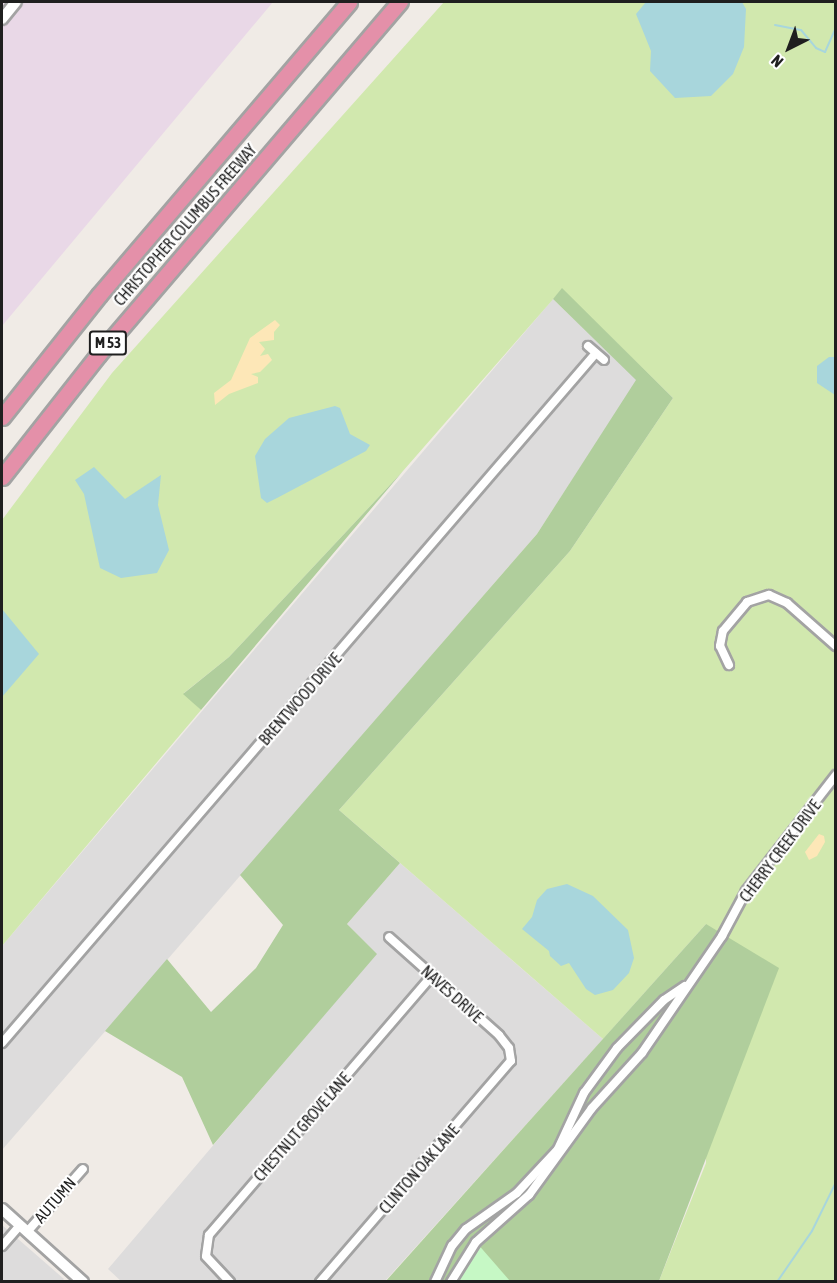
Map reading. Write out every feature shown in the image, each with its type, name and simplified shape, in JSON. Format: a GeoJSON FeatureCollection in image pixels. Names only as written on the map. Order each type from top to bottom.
{"type":"FeatureCollection","features":[{"type":"Feature","properties":{"kind":"highway","name":"CHRISTOPHER COLUMBUS FREEWAY"},"geometry":{"type":"LineString","coordinates":[[2,417],[92,304],[349,2]]}},
{"type":"Feature","properties":{"kind":"highway","name":"CHRISTOPHER COLUMBUS FREEWAY"},"geometry":{"type":"LineString","coordinates":[[2,477],[98,355],[400,2]]}},
{"type":"Feature","properties":{"kind":"street"},"geometry":{"type":"LineString","coordinates":[[3,15],[16,2]]}},
{"type":"Feature","properties":{"kind":"street"},"geometry":{"type":"LineString","coordinates":[[588,346],[604,360]]}},
{"type":"Feature","properties":{"kind":"street","name":"BRENTWOOD DRIVE"},"geometry":{"type":"LineString","coordinates":[[2,1043],[596,353]]}},
{"type":"Feature","properties":{"kind":"street"},"geometry":{"type":"LineString","coordinates":[[729,665],[720,646],[723,631],[747,602],[769,595],[787,603],[836,646]]}},
{"type":"Feature","properties":{"kind":"street","name":"CHERRY CREEK DRIVE"},"geometry":{"type":"LineString","coordinates":[[451,1281],[476,1242],[529,1195],[592,1108],[661,1028],[685,986],[722,936],[746,891],[836,775]]}},
{"type":"Feature","properties":{"kind":"street","name":"NAVES DRIVE"},"geometry":{"type":"LineString","coordinates":[[389,937],[499,1035],[511,1053]]}},
{"type":"Feature","properties":{"kind":"street","name":"CHESTNUT GROVE LANE"},"geometry":{"type":"LineString","coordinates":[[230,1281],[206,1256],[209,1235],[432,976]]}},
{"type":"Feature","properties":{"kind":"street","name":"CHERRY CREEK DRIVE"},"geometry":{"type":"LineString","coordinates":[[435,1281],[452,1246],[466,1229],[517,1193],[561,1151],[599,1071],[647,1018],[685,986]]}},
{"type":"Feature","properties":{"kind":"street"},"geometry":{"type":"LineString","coordinates":[[647,1018],[661,1028]]}},
{"type":"Feature","properties":{"kind":"street","name":"CLINTON OAK LANE"},"geometry":{"type":"LineString","coordinates":[[320,1281],[507,1068],[511,1053]]}},
{"type":"Feature","properties":{"kind":"street","name":"AUTUMN"},"geometry":{"type":"LineString","coordinates":[[2,1246],[23,1229],[83,1169]]}},
{"type":"Feature","properties":{"kind":"street"},"geometry":{"type":"LineString","coordinates":[[2,1209],[83,1281]]}},
{"type":"Feature","properties":{"kind":"shaded area"},"geometry":{"type":"Polygon","coordinates":[[[2,2],[273,2],[2,326],[2,2]]]}},
{"type":"Feature","properties":{"kind":"shaded area"},"geometry":{"type":"Polygon","coordinates":[[[553,299],[637,380],[537,534],[2,1150],[2,946],[553,299]]]}},
{"type":"Feature","properties":{"kind":"shaded area"},"geometry":{"type":"Polygon","coordinates":[[[400,863],[603,1039],[385,1281],[122,1282],[108,1269],[376,954],[347,924],[400,863]]]}},
{"type":"Feature","properties":{"kind":"shaded area"},"geometry":{"type":"Polygon","coordinates":[[[2,1225],[64,1279],[62,1281],[2,1281],[2,1225]]]}},
{"type":"Feature","properties":{"kind":"green space"},"geometry":{"type":"Polygon","coordinates":[[[444,2],[835,2],[835,1281],[659,1281],[706,1163],[706,924],[603,1039],[339,810],[570,551],[673,398],[562,289],[403,471],[229,657],[184,693],[201,710],[2,946],[2,520],[112,373],[444,2]]]}},
{"type":"Feature","properties":{"kind":"green space"},"geometry":{"type":"Polygon","coordinates":[[[562,288],[673,398],[570,551],[339,810],[400,863],[347,924],[377,954],[213,1145],[182,1077],[105,1031],[167,959],[211,1012],[256,968],[283,925],[240,875],[537,534],[636,380],[553,299],[562,288]]]}},
{"type":"Feature","properties":{"kind":"green space"},"geometry":{"type":"Polygon","coordinates":[[[403,471],[201,710],[183,694],[229,657],[403,471]]]}},
{"type":"Feature","properties":{"kind":"green space"},"geometry":{"type":"Polygon","coordinates":[[[706,924],[779,968],[659,1281],[385,1282],[706,924]]]}},
{"type":"Feature","properties":{"kind":"green space"},"geometry":{"type":"Polygon","coordinates":[[[476,1242],[510,1281],[449,1282],[476,1242]]]}},
{"type":"Feature","properties":{"kind":"sand"},"geometry":{"type":"Polygon","coordinates":[[[275,320],[280,325],[274,332],[274,340],[259,342],[265,349],[260,356],[268,354],[272,360],[260,372],[251,374],[258,377],[258,383],[229,394],[215,405],[214,393],[231,380],[250,338],[275,320]]]}},
{"type":"Feature","properties":{"kind":"sand"},"geometry":{"type":"Polygon","coordinates":[[[819,834],[824,836],[825,842],[817,856],[809,860],[805,852],[819,834]]]}},
{"type":"Feature","properties":{"kind":"water"},"geometry":{"type":"Polygon","coordinates":[[[646,2],[742,2],[746,9],[744,47],[733,74],[711,96],[675,98],[650,71],[651,51],[636,14],[646,2]]]}},
{"type":"Feature","properties":{"kind":"water"},"geometry":{"type":"Polygon","coordinates":[[[829,357],[835,357],[835,395],[817,383],[817,366],[829,357]]]}},
{"type":"Feature","properties":{"kind":"water"},"geometry":{"type":"Polygon","coordinates":[[[335,406],[340,408],[350,434],[370,445],[366,451],[267,503],[261,498],[255,456],[265,439],[289,418],[335,406]]]}},
{"type":"Feature","properties":{"kind":"water"},"geometry":{"type":"Polygon","coordinates":[[[94,467],[125,499],[161,475],[158,505],[169,550],[157,573],[121,578],[100,568],[84,494],[75,480],[94,467]]]}},
{"type":"Feature","properties":{"kind":"water"},"geometry":{"type":"Polygon","coordinates":[[[2,609],[39,654],[2,697],[2,609]]]}},
{"type":"Feature","properties":{"kind":"water"},"geometry":{"type":"Polygon","coordinates":[[[567,884],[593,896],[628,930],[634,958],[629,973],[613,990],[595,995],[586,989],[569,963],[561,966],[550,956],[549,951],[522,929],[532,917],[537,900],[547,889],[567,884]]]}},
{"type":"Feature","properties":{"kind":"waterway"},"geometry":{"type":"LineString","coordinates":[[775,25],[801,30],[816,48],[825,52],[836,27]]}},
{"type":"Feature","properties":{"kind":"waterway"},"geometry":{"type":"LineString","coordinates":[[777,1282],[812,1231],[836,1182]]}}]}
